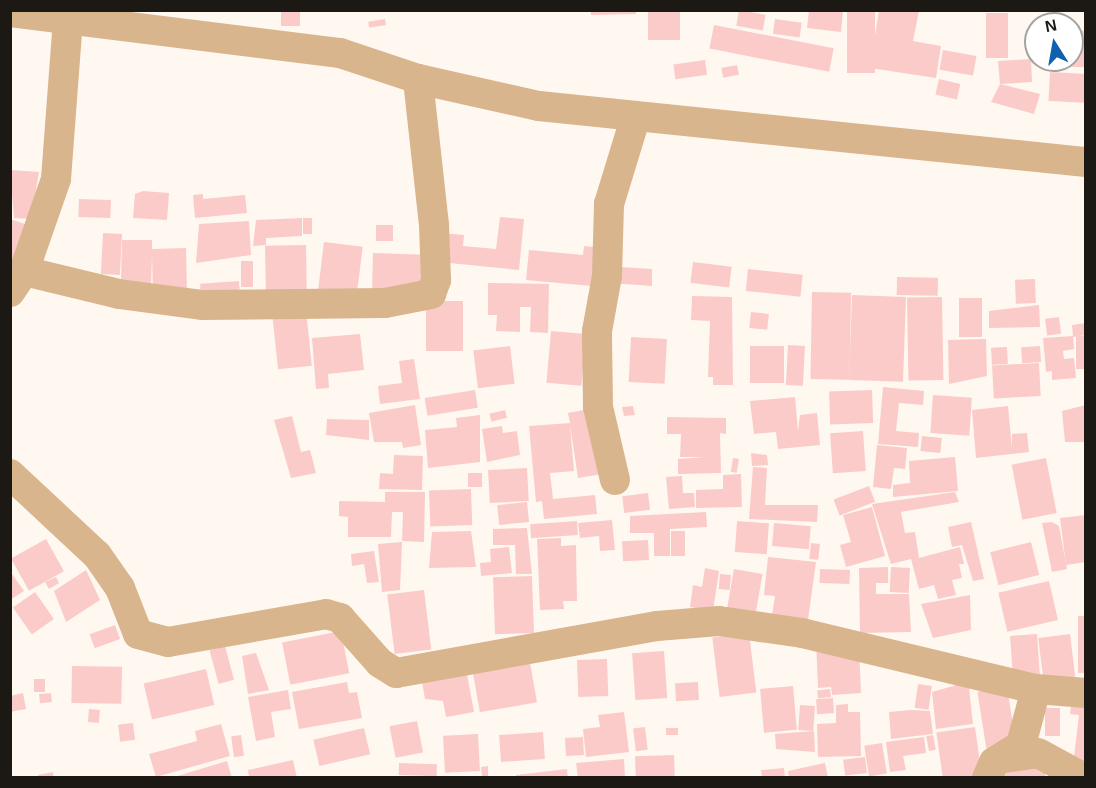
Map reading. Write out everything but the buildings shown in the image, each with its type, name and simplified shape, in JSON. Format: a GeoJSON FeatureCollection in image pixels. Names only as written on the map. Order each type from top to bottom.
{"type":"FeatureCollection","features":[{"type":"Feature","properties":{"kind":"street"},"geometry":{"type":"LineString","coordinates":[[10,12],[340,53],[418,79],[539,106],[635,119],[1086,162]]}},
{"type":"Feature","properties":{"kind":"street"},"geometry":{"type":"LineString","coordinates":[[60,18],[56,179],[17,281],[203,305],[385,303],[430,294],[436,280],[434,225],[418,79]]}},
{"type":"Feature","properties":{"kind":"street"},"geometry":{"type":"LineString","coordinates":[[615,480],[598,407],[597,331],[607,276],[609,204],[635,119]]}},
{"type":"Feature","properties":{"kind":"street"},"geometry":{"type":"LineString","coordinates":[[10,474],[97,555],[120,588],[138,634],[168,642],[326,614],[340,618],[380,663],[396,673],[657,626],[719,621],[802,633],[1036,689],[1086,693]]}},
{"type":"Feature","properties":{"kind":"street"},"geometry":{"type":"LineString","coordinates":[[996,768],[1021,745],[1036,689]]}},
{"type":"Feature","properties":{"kind":"street"},"geometry":{"type":"LineString","coordinates":[[996,768],[1038,753],[1084,777]]}}]}
